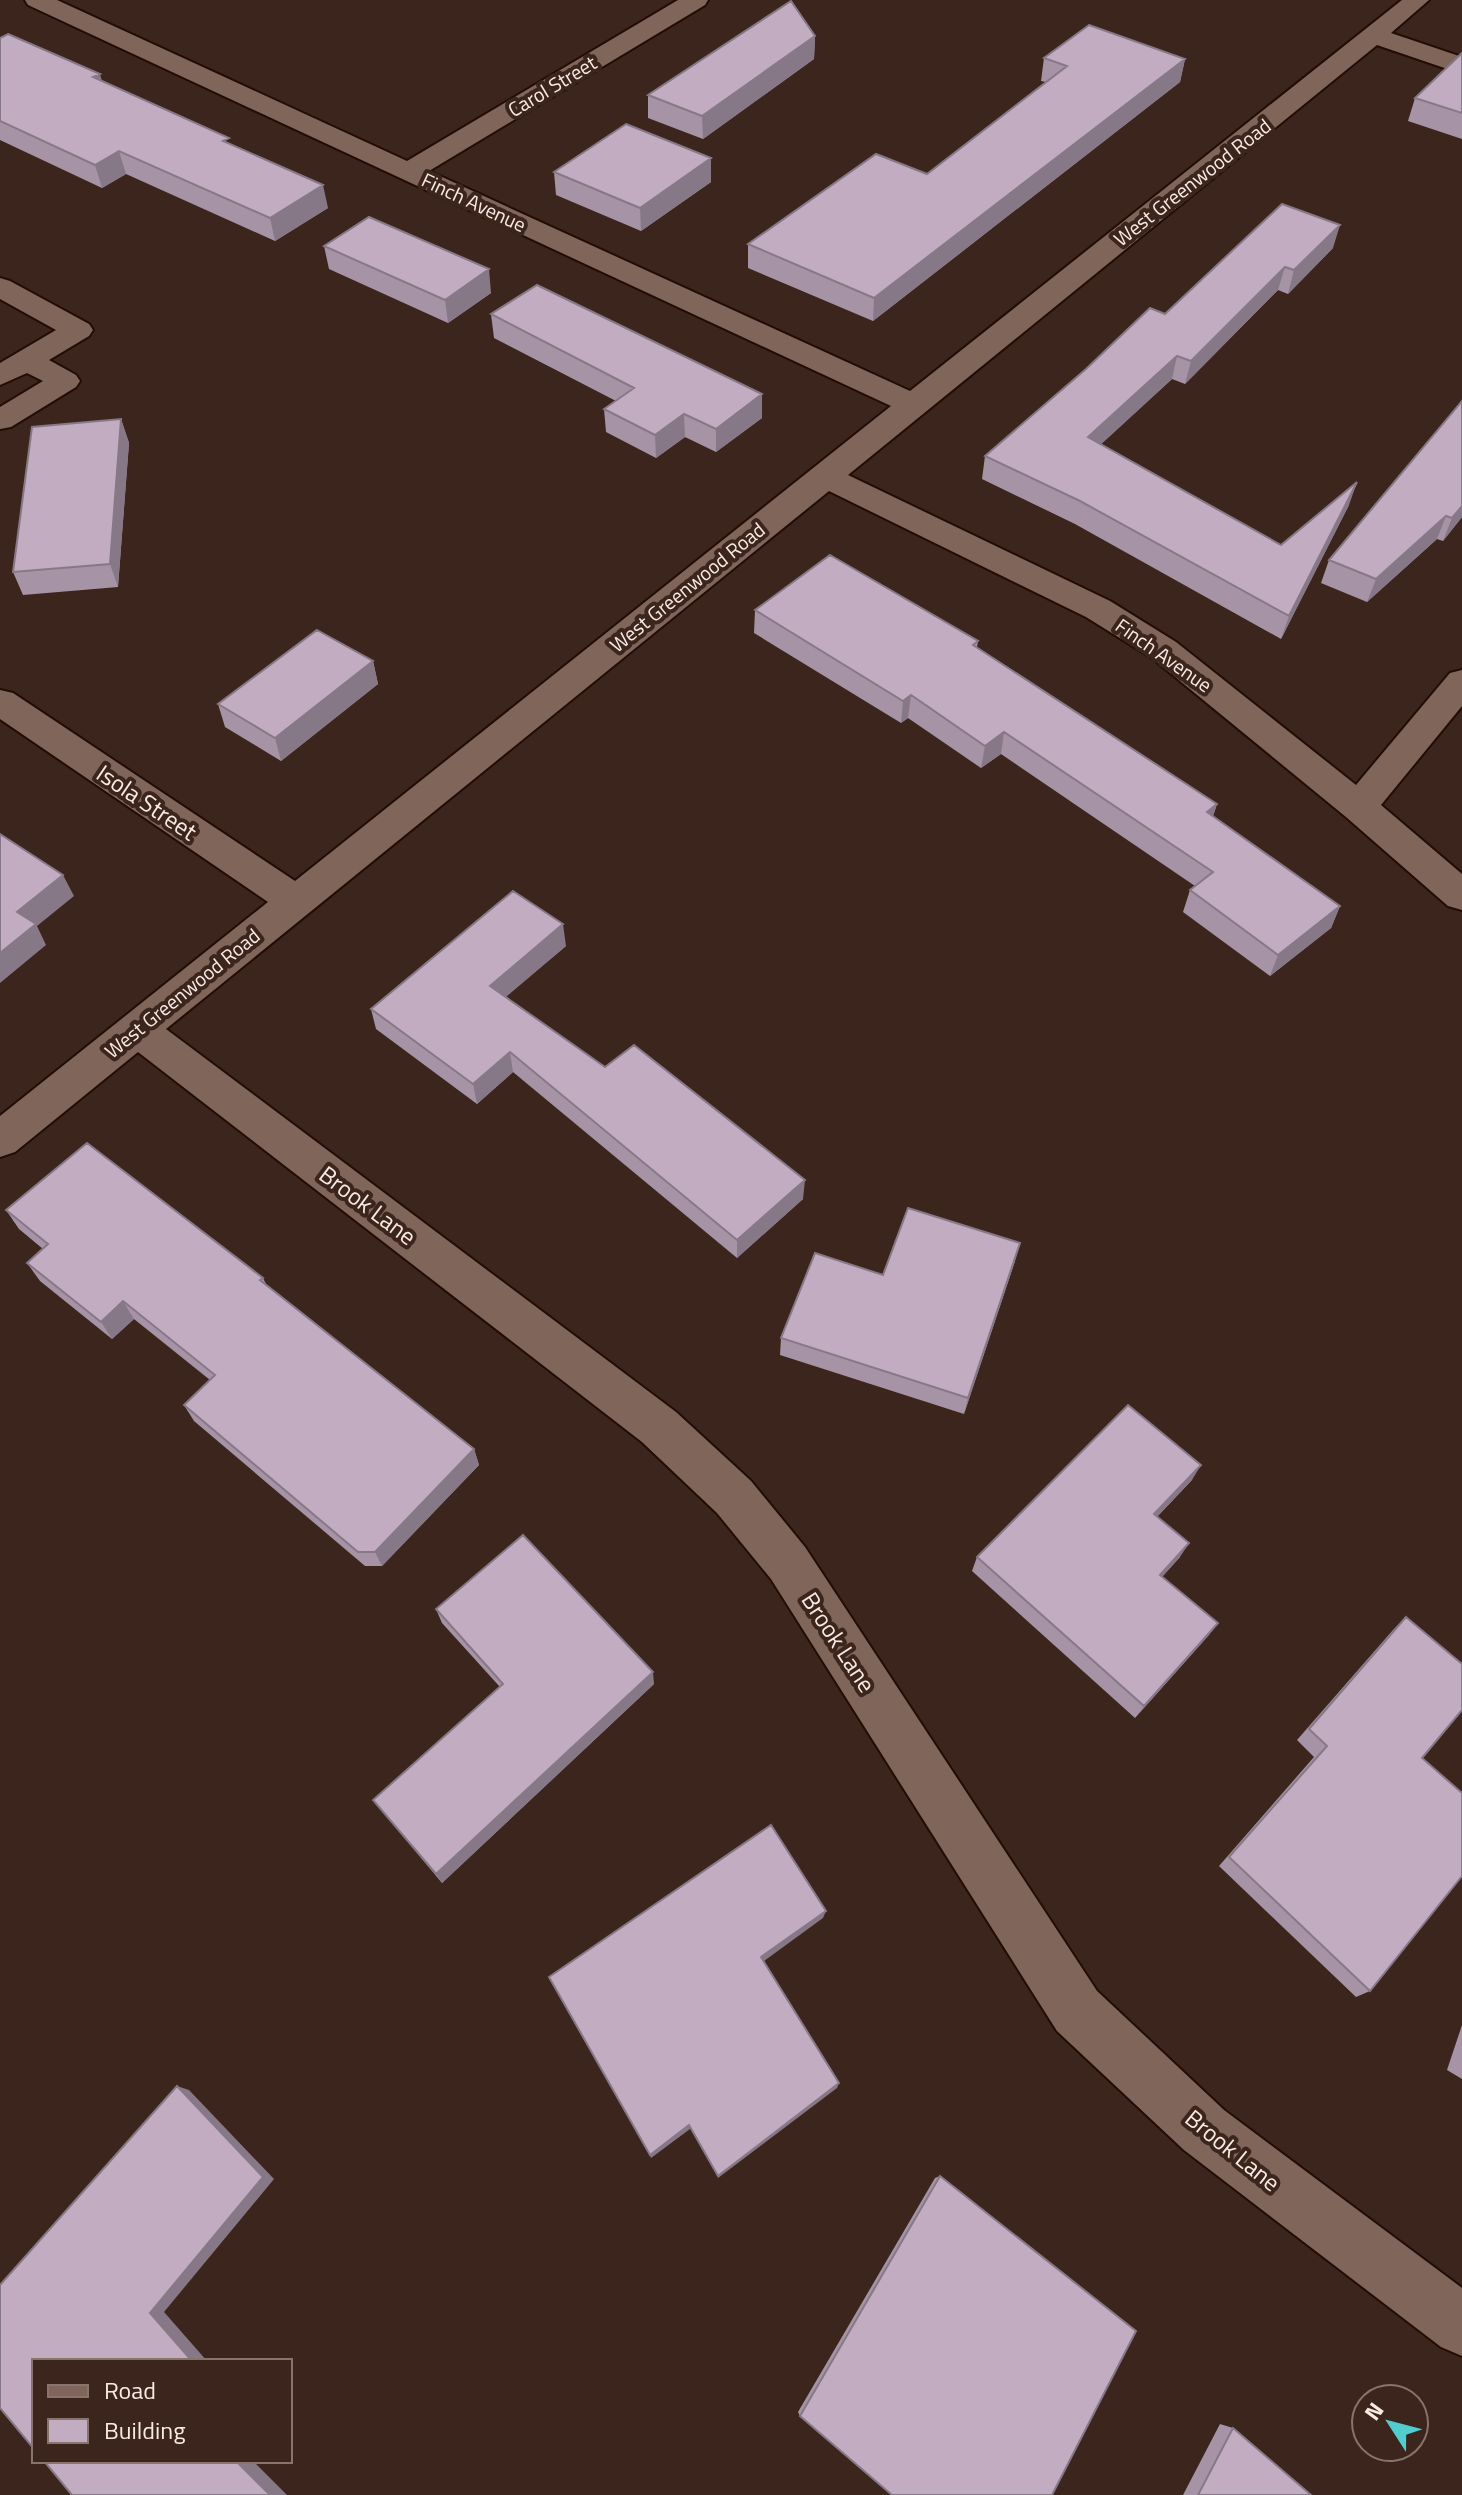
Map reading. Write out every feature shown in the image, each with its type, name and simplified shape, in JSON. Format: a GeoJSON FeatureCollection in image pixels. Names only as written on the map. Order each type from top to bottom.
{"type":"FeatureCollection","features":[{"type":"Feature","properties":{"kind":"street","name":"Finch Avenue"},"geometry":{"type":"LineString","coordinates":[[37,0],[912,404]]}},
{"type":"Feature","properties":{"kind":"street","name":"Carol Street"},"geometry":{"type":"LineString","coordinates":[[408,172],[696,0]]}},
{"type":"Feature","properties":{"kind":"street","name":"West Greenwood Road"},"geometry":{"type":"LineString","coordinates":[[0,1140],[1417,0]]}},
{"type":"Feature","properties":{"kind":"street"},"geometry":{"type":"LineString","coordinates":[[1375,36],[1462,66]]}},
{"type":"Feature","properties":{"kind":"street"},"geometry":{"type":"LineString","coordinates":[[0,287],[78,330],[0,376]]}},
{"type":"Feature","properties":{"kind":"street"},"geometry":{"type":"LineString","coordinates":[[0,420],[65,381],[27,360]]}},
{"type":"Feature","properties":{"kind":"street","name":"Finch Avenue"},"geometry":{"type":"LineString","coordinates":[[825,476],[1098,609],[1164,650],[1359,807],[1462,896]]}},
{"type":"Feature","properties":{"kind":"street"},"geometry":{"type":"LineString","coordinates":[[1359,807],[1462,682]]}},
{"type":"Feature","properties":{"kind":"street","name":"Isola Street"},"geometry":{"type":"LineString","coordinates":[[0,702],[295,901]]}},
{"type":"Feature","properties":{"kind":"street","name":"Brook Lane"},"geometry":{"type":"LineString","coordinates":[[138,1030],[659,1427],[734,1497],[788,1563],[1077,2011],[1204,2130],[1462,2326]]}},
{"type":"Feature","properties":{"kind":"building"},"geometry":{"type":"Polygon","coordinates":[[[791,1],[815,36],[702,116],[648,95],[791,1]]]}},
{"type":"Feature","properties":{"kind":"building"},"geometry":{"type":"Polygon","coordinates":[[[1089,25],[1185,59],[874,298],[748,244],[876,154],[927,174],[1067,66],[1044,58],[1089,25]]]}},
{"type":"Feature","properties":{"kind":"building"},"geometry":{"type":"Polygon","coordinates":[[[8,34],[100,74],[93,77],[229,138],[223,141],[323,185],[270,218],[119,151],[95,165],[0,121],[0,38],[8,34]]]}},
{"type":"Feature","properties":{"kind":"building"},"geometry":{"type":"Polygon","coordinates":[[[1462,53],[1462,113],[1415,98],[1462,53]]]}},
{"type":"Feature","properties":{"kind":"building"},"geometry":{"type":"Polygon","coordinates":[[[626,124],[711,158],[640,208],[554,172],[626,124]]]}},
{"type":"Feature","properties":{"kind":"building"},"geometry":{"type":"Polygon","coordinates":[[[1282,204],[1340,225],[1294,270],[1285,267],[1191,361],[1177,356],[1088,437],[1281,545],[1357,482],[1289,616],[1080,501],[985,456],[1086,369],[1150,308],[1165,314],[1282,204]]]}},
{"type":"Feature","properties":{"kind":"building"},"geometry":{"type":"Polygon","coordinates":[[[369,217],[489,269],[445,300],[324,246],[369,217]]]}},
{"type":"Feature","properties":{"kind":"building"},"geometry":{"type":"Polygon","coordinates":[[[537,285],[762,394],[716,429],[684,414],[655,435],[604,409],[634,388],[491,314],[537,285]]]}},
{"type":"Feature","properties":{"kind":"building"},"geometry":{"type":"Polygon","coordinates":[[[1462,401],[1462,506],[1452,518],[1446,516],[1376,579],[1329,560],[1462,401]]]}},
{"type":"Feature","properties":{"kind":"building"},"geometry":{"type":"Polygon","coordinates":[[[121,419],[110,564],[13,572],[32,427],[121,419]]]}},
{"type":"Feature","properties":{"kind":"building"},"geometry":{"type":"Polygon","coordinates":[[[830,555],[978,641],[973,645],[1217,804],[1207,812],[1340,906],[1278,955],[1190,890],[1213,872],[1004,732],[985,746],[911,695],[903,701],[755,610],[830,555]]]}},
{"type":"Feature","properties":{"kind":"building"},"geometry":{"type":"Polygon","coordinates":[[[317,630],[373,661],[275,738],[218,704],[317,630]]]}},
{"type":"Feature","properties":{"kind":"building"},"geometry":{"type":"Polygon","coordinates":[[[0,834],[63,875],[17,912],[36,924],[0,953],[0,834]]]}},
{"type":"Feature","properties":{"kind":"building"},"geometry":{"type":"Polygon","coordinates":[[[513,891],[563,924],[490,986],[605,1067],[634,1045],[805,1180],[737,1240],[510,1052],[473,1084],[371,1009],[513,891]]]}},
{"type":"Feature","properties":{"kind":"building"},"geometry":{"type":"Polygon","coordinates":[[[87,1143],[263,1278],[260,1280],[474,1449],[375,1552],[358,1552],[184,1405],[215,1375],[123,1301],[101,1322],[27,1263],[48,1244],[6,1210],[87,1143]]]}},
{"type":"Feature","properties":{"kind":"building"},"geometry":{"type":"Polygon","coordinates":[[[908,1208],[1020,1243],[968,1398],[781,1338],[815,1253],[883,1275],[908,1208]]]}},
{"type":"Feature","properties":{"kind":"building"},"geometry":{"type":"Polygon","coordinates":[[[1128,1405],[1201,1465],[1154,1514],[1189,1543],[1160,1575],[1218,1623],[1144,1706],[977,1557],[1128,1405]]]}},
{"type":"Feature","properties":{"kind":"building"},"geometry":{"type":"Polygon","coordinates":[[[523,1535],[653,1672],[436,1874],[373,1800],[503,1684],[436,1609],[523,1535]]]}},
{"type":"Feature","properties":{"kind":"building"},"geometry":{"type":"Polygon","coordinates":[[[1406,1617],[1462,1664],[1462,1710],[1422,1758],[1462,1793],[1462,1876],[1370,1991],[1229,1857],[1327,1746],[1309,1729],[1406,1617]]]}},
{"type":"Feature","properties":{"kind":"building"},"geometry":{"type":"Polygon","coordinates":[[[771,1825],[826,1911],[761,1957],[839,2083],[718,2176],[689,2125],[650,2155],[549,1977],[771,1825]]]}},
{"type":"Feature","properties":{"kind":"building"},"geometry":{"type":"Polygon","coordinates":[[[177,2086],[263,2177],[150,2313],[190,2359],[32,2359],[32,2447],[0,2408],[0,2285],[177,2086]]]}},
{"type":"Feature","properties":{"kind":"building"},"geometry":{"type":"Polygon","coordinates":[[[940,2176],[1136,2331],[1052,2495],[892,2495],[800,2416],[940,2176]]]}},
{"type":"Feature","properties":{"kind":"building"},"geometry":{"type":"Polygon","coordinates":[[[1233,2428],[1311,2495],[1198,2495],[1233,2428]]]}},
{"type":"Feature","properties":{"kind":"building"},"geometry":{"type":"Polygon","coordinates":[[[46,2463],[238,2463],[270,2495],[72,2495],[46,2463]]]}}]}
